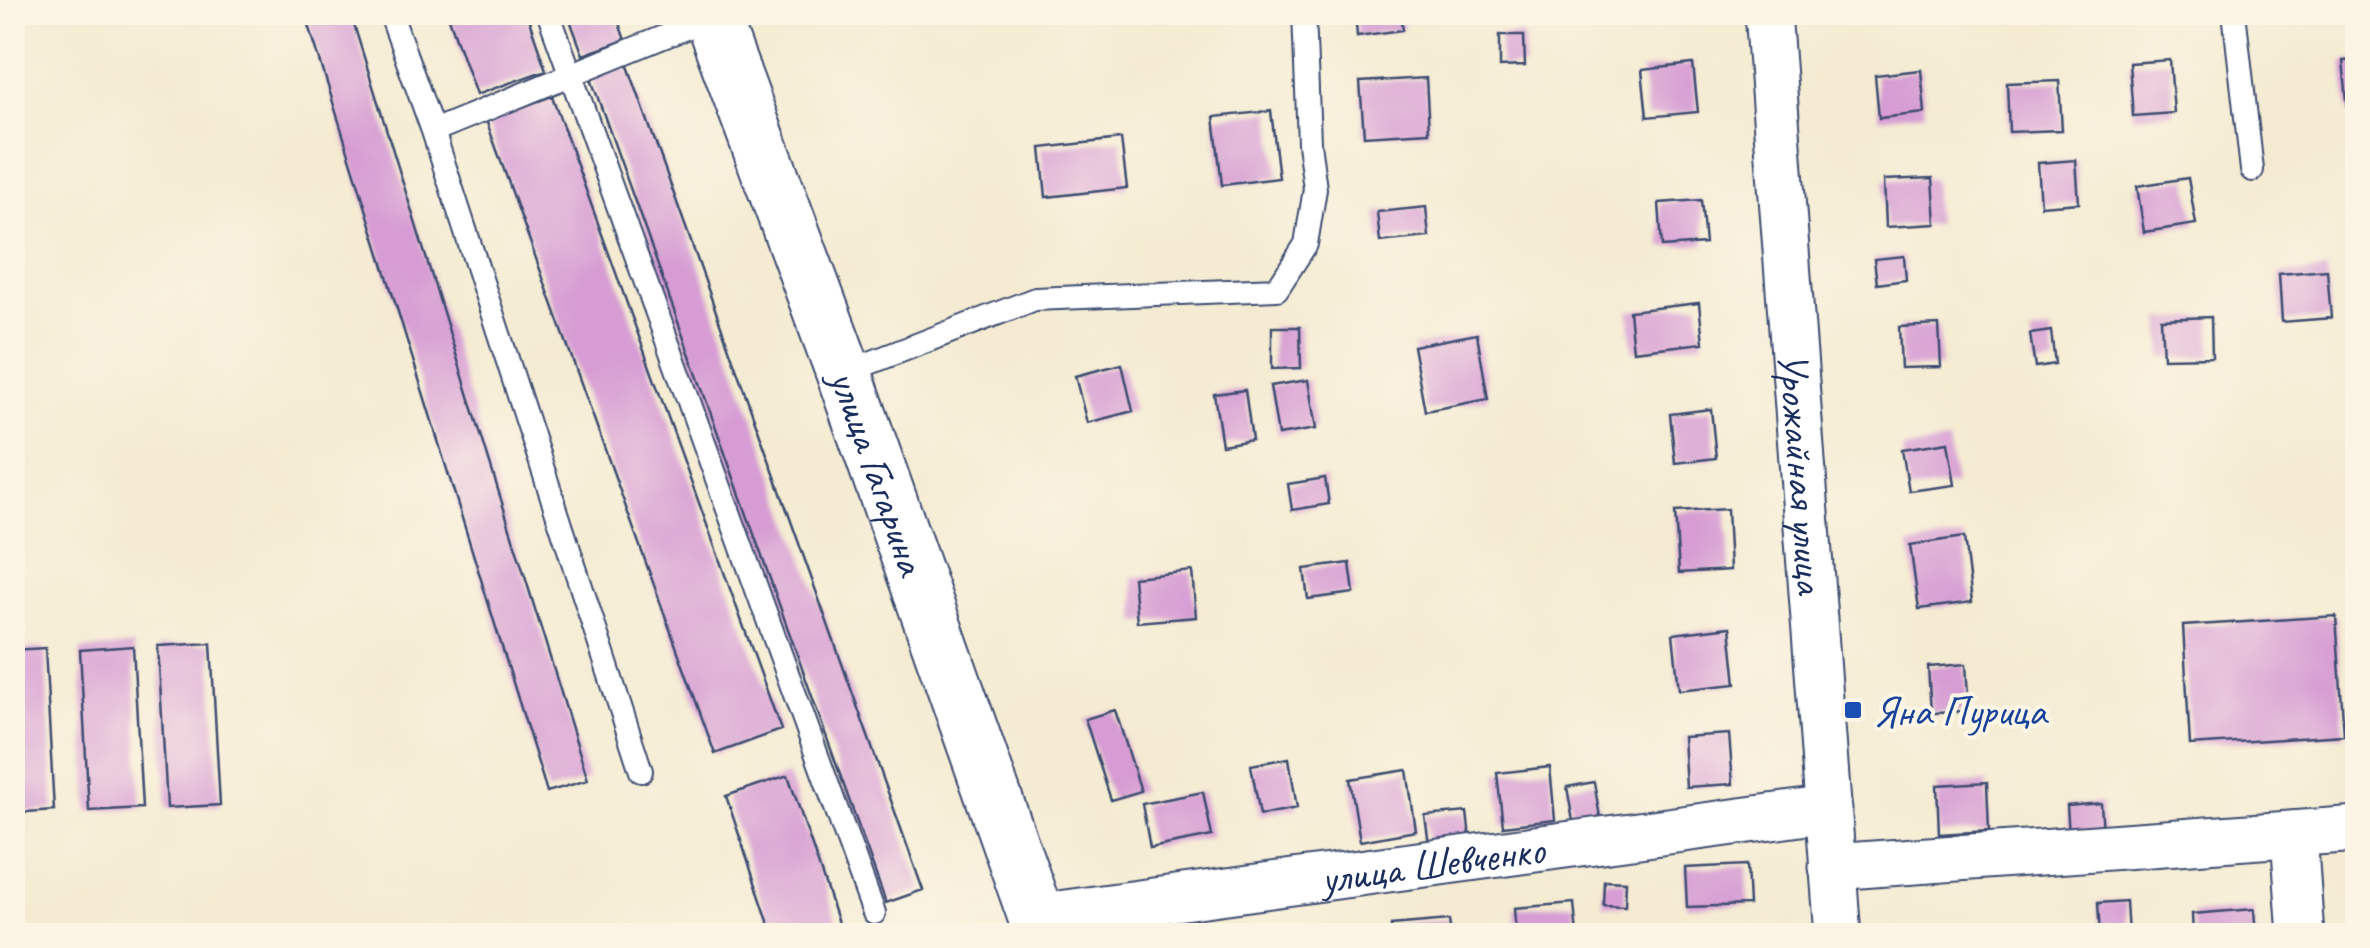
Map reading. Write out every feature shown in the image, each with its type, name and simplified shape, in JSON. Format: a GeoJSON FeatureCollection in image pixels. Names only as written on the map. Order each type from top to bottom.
{"type":"FeatureCollection","features":[{"type":"Feature","properties":{"kind":"main road","name":"улица Гагарина"},"geometry":{"type":"LineString","coordinates":[[711,15],[844,373],[1038,926]]}},
{"type":"Feature","properties":{"kind":"street","name":"Урожайная улица"},"geometry":{"type":"LineString","coordinates":[[1768,12],[1838,936]]}},
{"type":"Feature","properties":{"kind":"street","name":"улица Шевченко"},"geometry":{"type":"LineString","coordinates":[[1038,926],[1829,809]]}},
{"type":"Feature","properties":{"kind":"street"},"geometry":{"type":"LineString","coordinates":[[1832,867],[2358,829]]}},
{"type":"Feature","properties":{"kind":"street"},"geometry":{"type":"LineString","coordinates":[[2294,834],[2302,936]]}},
{"type":"Feature","properties":{"kind":"lane"},"geometry":{"type":"LineString","coordinates":[[390,12],[641,771]]}},
{"type":"Feature","properties":{"kind":"lane"},"geometry":{"type":"LineString","coordinates":[[548,12],[874,913]]}},
{"type":"Feature","properties":{"kind":"lane"},"geometry":{"type":"LineString","coordinates":[[844,373],[1035,300],[1276,289],[1306,244],[1315,189],[1309,142],[1304,12]]}},
{"type":"Feature","properties":{"kind":"lane"},"geometry":{"type":"LineString","coordinates":[[2234,12],[2252,170]]}},
{"type":"Feature","properties":{"kind":"lane"},"geometry":{"type":"LineString","coordinates":[[432,130],[711,15]]}},
{"type":"Feature","properties":{"kind":"building"},"geometry":{"type":"Polygon","coordinates":[[[305,12],[350,12],[588,780],[547,792],[305,12]]]}},
{"type":"Feature","properties":{"kind":"building"},"geometry":{"type":"Polygon","coordinates":[[[447,12],[526,12],[546,70],[476,95],[447,12]]]}},
{"type":"Feature","properties":{"kind":"building"},"geometry":{"type":"Polygon","coordinates":[[[567,12],[615,12],[625,40],[583,55],[567,12]]]}},
{"type":"Feature","properties":{"kind":"building"},"geometry":{"type":"Polygon","coordinates":[[[1355,12],[1401,12],[1403,30],[1357,36],[1355,12]]]}},
{"type":"Feature","properties":{"kind":"building"},"geometry":{"type":"Polygon","coordinates":[[[1604,12],[1678,12],[1678,19],[1604,21],[1604,12]]]}},
{"type":"Feature","properties":{"kind":"building"},"geometry":{"type":"Polygon","coordinates":[[[1500,35],[1524,35],[1525,66],[1500,67],[1500,35]]]}},
{"type":"Feature","properties":{"kind":"building"},"geometry":{"type":"Polygon","coordinates":[[[2170,60],[2174,113],[2133,116],[2129,63],[2170,60]]]}},
{"type":"Feature","properties":{"kind":"building"},"geometry":{"type":"Polygon","coordinates":[[[2358,60],[2358,109],[2348,110],[2343,61],[2358,60]]]}},
{"type":"Feature","properties":{"kind":"building"},"geometry":{"type":"Polygon","coordinates":[[[627,63],[923,890],[886,903],[590,76],[627,63]]]}},
{"type":"Feature","properties":{"kind":"building"},"geometry":{"type":"Polygon","coordinates":[[[1693,64],[1698,112],[1647,117],[1642,70],[1693,64]]]}},
{"type":"Feature","properties":{"kind":"building"},"geometry":{"type":"Polygon","coordinates":[[[1921,70],[1925,113],[1879,118],[1875,75],[1921,70]]]}},
{"type":"Feature","properties":{"kind":"building"},"geometry":{"type":"Polygon","coordinates":[[[1426,78],[1429,132],[1364,136],[1360,82],[1426,78]]]}},
{"type":"Feature","properties":{"kind":"building"},"geometry":{"type":"Polygon","coordinates":[[[2059,81],[2062,130],[2009,132],[2007,83],[2059,81]]]}},
{"type":"Feature","properties":{"kind":"building"},"geometry":{"type":"Polygon","coordinates":[[[552,96],[781,730],[715,754],[486,120],[552,96]]]}},
{"type":"Feature","properties":{"kind":"building"},"geometry":{"type":"Polygon","coordinates":[[[1271,111],[1279,178],[1222,185],[1214,117],[1271,111]]]}},
{"type":"Feature","properties":{"kind":"building"},"geometry":{"type":"Polygon","coordinates":[[[1121,139],[1127,188],[1046,197],[1041,148],[1121,139]]]}},
{"type":"Feature","properties":{"kind":"building"},"geometry":{"type":"Polygon","coordinates":[[[2076,160],[2079,203],[2041,206],[2038,163],[2076,160]]]}},
{"type":"Feature","properties":{"kind":"building"},"geometry":{"type":"Polygon","coordinates":[[[1933,178],[1936,224],[1886,227],[1884,180],[1933,178]]]}},
{"type":"Feature","properties":{"kind":"building"},"geometry":{"type":"Polygon","coordinates":[[[2188,178],[2196,224],[2144,232],[2137,186],[2188,178]]]}},
{"type":"Feature","properties":{"kind":"building"},"geometry":{"type":"Polygon","coordinates":[[[1701,200],[1705,244],[1662,247],[1659,203],[1701,200]]]}},
{"type":"Feature","properties":{"kind":"building"},"geometry":{"type":"Polygon","coordinates":[[[1426,207],[1429,237],[1380,242],[1377,212],[1426,207]]]}},
{"type":"Feature","properties":{"kind":"building"},"geometry":{"type":"Polygon","coordinates":[[[1904,256],[1906,280],[1877,284],[1874,259],[1904,256]]]}},
{"type":"Feature","properties":{"kind":"building"},"geometry":{"type":"Polygon","coordinates":[[[2327,270],[2331,318],[2282,322],[2279,274],[2327,270]]]}},
{"type":"Feature","properties":{"kind":"building"},"geometry":{"type":"Polygon","coordinates":[[[1699,303],[1703,343],[1633,351],[1629,311],[1699,303]]]}},
{"type":"Feature","properties":{"kind":"building"},"geometry":{"type":"Polygon","coordinates":[[[2211,317],[2212,357],[2163,358],[2161,319],[2211,317]]]}},
{"type":"Feature","properties":{"kind":"building"},"geometry":{"type":"Polygon","coordinates":[[[1939,325],[1941,367],[1901,368],[1899,327],[1939,325]]]}},
{"type":"Feature","properties":{"kind":"building"},"geometry":{"type":"Polygon","coordinates":[[[1272,327],[1300,327],[1301,368],[1272,369],[1272,327]]]}},
{"type":"Feature","properties":{"kind":"building"},"geometry":{"type":"Polygon","coordinates":[[[2051,331],[2055,364],[2035,367],[2030,334],[2051,331]]]}},
{"type":"Feature","properties":{"kind":"building"},"geometry":{"type":"Polygon","coordinates":[[[1477,334],[1488,399],[1425,411],[1413,346],[1477,334]]]}},
{"type":"Feature","properties":{"kind":"building"},"geometry":{"type":"Polygon","coordinates":[[[1122,364],[1133,411],[1087,423],[1075,376],[1122,364]]]}},
{"type":"Feature","properties":{"kind":"building"},"geometry":{"type":"Polygon","coordinates":[[[1308,380],[1316,429],[1278,435],[1270,386],[1308,380]]]}},
{"type":"Feature","properties":{"kind":"building"},"geometry":{"type":"Polygon","coordinates":[[[1245,390],[1252,440],[1222,445],[1214,394],[1245,390]]]}},
{"type":"Feature","properties":{"kind":"building"},"geometry":{"type":"Polygon","coordinates":[[[1711,409],[1716,458],[1675,463],[1670,414],[1711,409]]]}},
{"type":"Feature","properties":{"kind":"building"},"geometry":{"type":"Polygon","coordinates":[[[1948,442],[1955,485],[1909,491],[1902,449],[1948,442]]]}},
{"type":"Feature","properties":{"kind":"building"},"geometry":{"type":"Polygon","coordinates":[[[1325,478],[1329,504],[1292,510],[1288,484],[1325,478]]]}},
{"type":"Feature","properties":{"kind":"building"},"geometry":{"type":"Polygon","coordinates":[[[1727,509],[1730,570],[1679,573],[1675,512],[1727,509]]]}},
{"type":"Feature","properties":{"kind":"building"},"geometry":{"type":"Polygon","coordinates":[[[1964,537],[1972,602],[1919,609],[1910,545],[1964,537]]]}},
{"type":"Feature","properties":{"kind":"building"},"geometry":{"type":"Polygon","coordinates":[[[1350,563],[1354,593],[1308,599],[1304,569],[1350,563]]]}},
{"type":"Feature","properties":{"kind":"building"},"geometry":{"type":"Polygon","coordinates":[[[1192,571],[1196,617],[1137,622],[1133,577],[1192,571]]]}},
{"type":"Feature","properties":{"kind":"building"},"geometry":{"type":"Polygon","coordinates":[[[2336,616],[2344,735],[2190,745],[2183,626],[2336,616]]]}},
{"type":"Feature","properties":{"kind":"building"},"geometry":{"type":"Polygon","coordinates":[[[1730,627],[1736,684],[1679,690],[1673,634],[1730,627]]]}},
{"type":"Feature","properties":{"kind":"building"},"geometry":{"type":"Polygon","coordinates":[[[211,643],[220,805],[167,808],[158,646],[211,643]]]}},
{"type":"Feature","properties":{"kind":"building"},"geometry":{"type":"Polygon","coordinates":[[[133,646],[142,808],[89,811],[80,650],[133,646]]]}},
{"type":"Feature","properties":{"kind":"building"},"geometry":{"type":"Polygon","coordinates":[[[45,648],[54,810],[12,813],[12,650],[45,648]]]}},
{"type":"Feature","properties":{"kind":"building"},"geometry":{"type":"Polygon","coordinates":[[[1966,664],[1969,712],[1931,713],[1928,667],[1966,664]]]}},
{"type":"Feature","properties":{"kind":"building"},"geometry":{"type":"Polygon","coordinates":[[[1115,710],[1141,791],[1111,800],[1085,719],[1115,710]]]}},
{"type":"Feature","properties":{"kind":"building"},"geometry":{"type":"Polygon","coordinates":[[[1729,734],[1733,784],[1686,787],[1683,737],[1729,734]]]}},
{"type":"Feature","properties":{"kind":"building"},"geometry":{"type":"Polygon","coordinates":[[[1289,758],[1297,808],[1260,815],[1251,765],[1289,758]]]}},
{"type":"Feature","properties":{"kind":"building"},"geometry":{"type":"Polygon","coordinates":[[[1550,767],[1555,820],[1503,826],[1497,773],[1550,767]]]}},
{"type":"Feature","properties":{"kind":"building"},"geometry":{"type":"Polygon","coordinates":[[[1407,770],[1416,831],[1360,841],[1350,779],[1407,770]]]}},
{"type":"Feature","properties":{"kind":"building"},"geometry":{"type":"Polygon","coordinates":[[[788,775],[841,932],[831,936],[773,936],[726,796],[788,775]]]}},
{"type":"Feature","properties":{"kind":"building"},"geometry":{"type":"Polygon","coordinates":[[[1594,782],[1602,829],[1575,833],[1567,787],[1594,782]]]}},
{"type":"Feature","properties":{"kind":"building"},"geometry":{"type":"Polygon","coordinates":[[[1987,782],[1989,831],[1939,834],[1937,785],[1987,782]]]}},
{"type":"Feature","properties":{"kind":"building"},"geometry":{"type":"Polygon","coordinates":[[[1203,792],[1212,836],[1150,848],[1142,804],[1203,792]]]}},
{"type":"Feature","properties":{"kind":"building"},"geometry":{"type":"Polygon","coordinates":[[[2101,803],[2104,847],[2070,849],[2067,806],[2101,803]]]}},
{"type":"Feature","properties":{"kind":"building"},"geometry":{"type":"Polygon","coordinates":[[[1467,812],[1471,847],[1430,852],[1425,816],[1467,812]]]}},
{"type":"Feature","properties":{"kind":"building"},"geometry":{"type":"Polygon","coordinates":[[[1747,865],[1749,905],[1687,907],[1685,868],[1747,865]]]}},
{"type":"Feature","properties":{"kind":"building"},"geometry":{"type":"Polygon","coordinates":[[[1604,880],[1626,881],[1625,906],[1603,905],[1604,880]]]}},
{"type":"Feature","properties":{"kind":"building"},"geometry":{"type":"Polygon","coordinates":[[[2126,901],[2128,936],[2100,936],[2098,903],[2126,901]]]}},
{"type":"Feature","properties":{"kind":"building"},"geometry":{"type":"Polygon","coordinates":[[[1574,903],[1577,936],[1516,936],[1514,908],[1574,903]]]}},
{"type":"Feature","properties":{"kind":"building"},"geometry":{"type":"Polygon","coordinates":[[[2254,909],[2256,936],[2193,936],[2192,914],[2254,909]]]}},
{"type":"Feature","properties":{"kind":"building"},"geometry":{"type":"Polygon","coordinates":[[[1449,920],[1451,936],[1391,936],[1391,925],[1449,920]]]}},
{"type":"Feature","properties":{"kind":"building"},"geometry":{"type":"Polygon","coordinates":[[[2014,923],[2015,936],[1949,936],[1949,928],[2014,923]]]}},
{"type":"Feature","properties":{"kind":"place","name":"Яна Пурица"},"geometry":{"type":"Point","coordinates":[1853,710]}}]}
